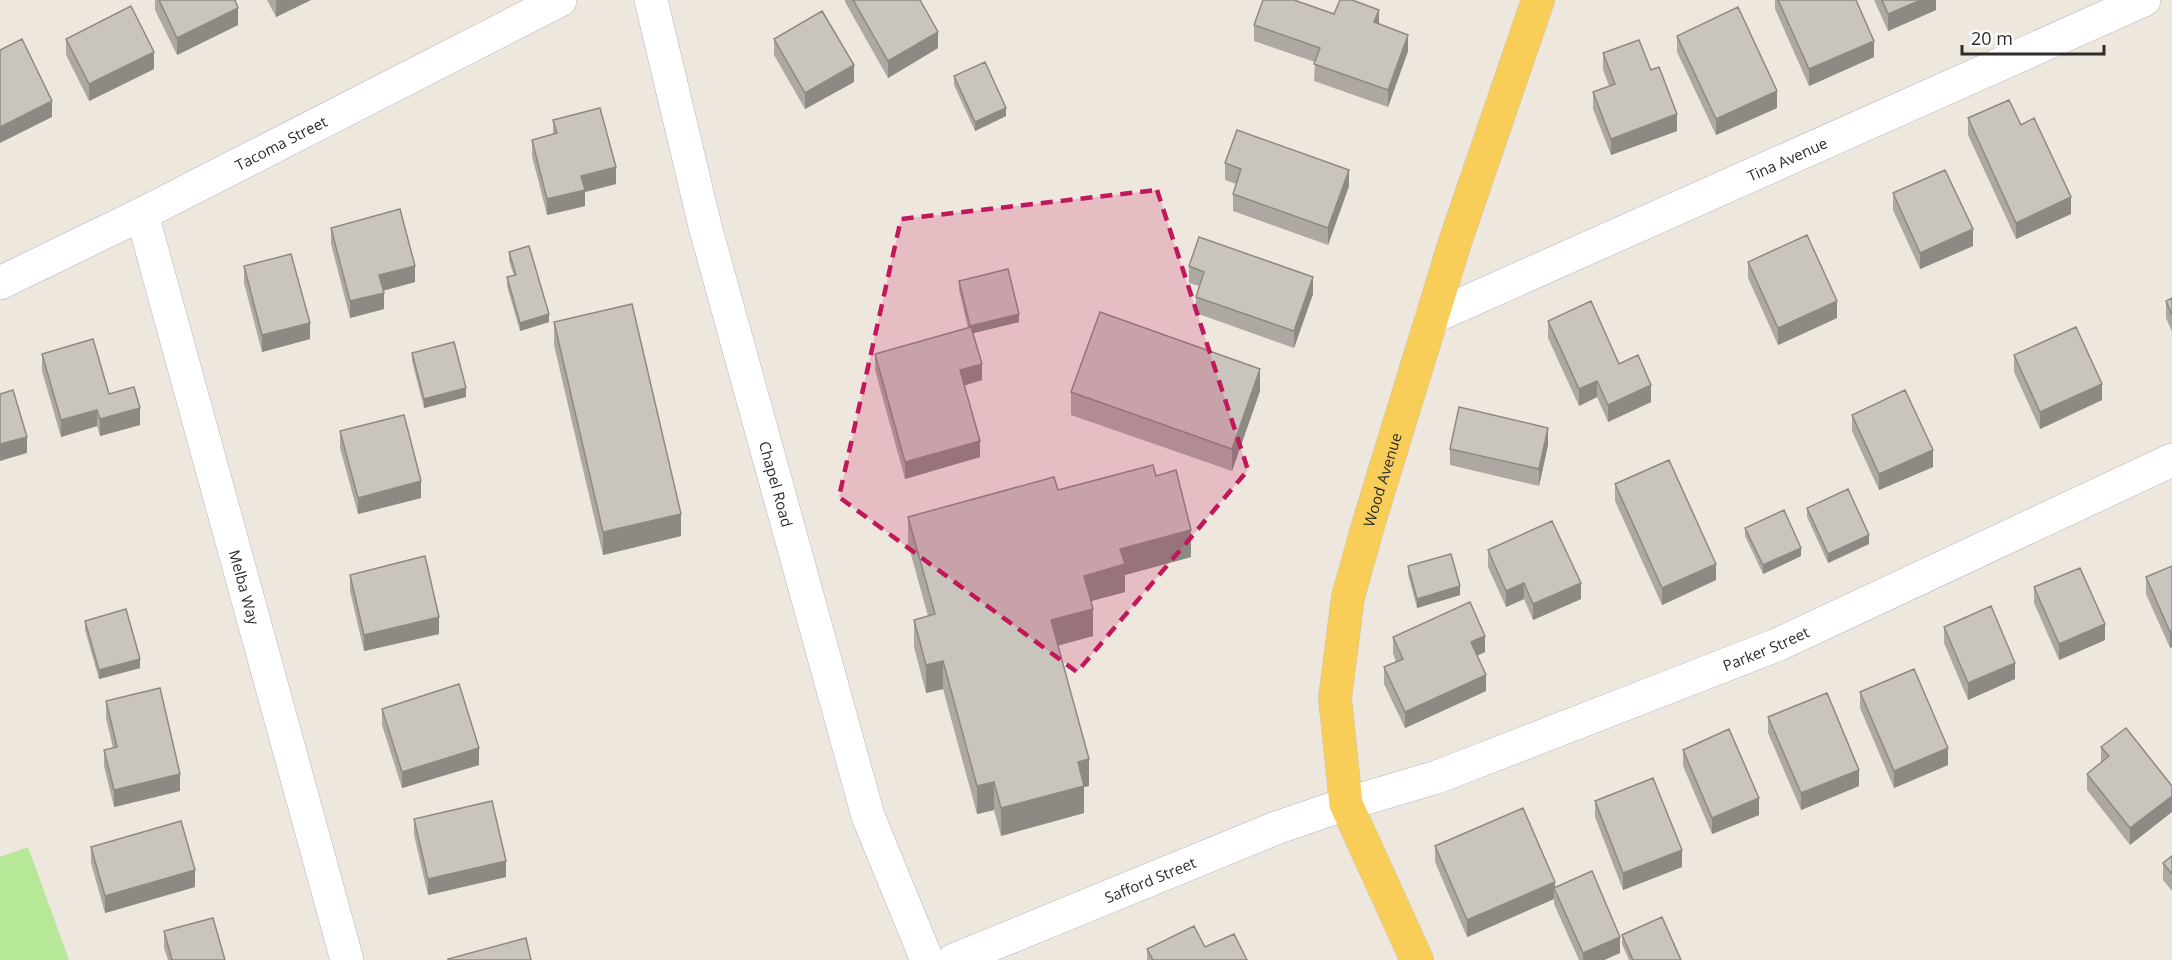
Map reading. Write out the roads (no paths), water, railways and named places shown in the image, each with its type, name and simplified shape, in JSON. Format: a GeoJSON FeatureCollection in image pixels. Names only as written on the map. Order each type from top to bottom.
{"type":"FeatureCollection","features":[{"type":"Feature","properties":{"kind":"main road","name":"Wood Avenue"},"geometry":{"type":"LineString","coordinates":[[1417,960],[1346,804],[1335,698],[1348,597],[1369,522],[1431,318],[1538,0]]}},
{"type":"Feature","properties":{"kind":"street","name":"Tacoma Street"},"geometry":{"type":"LineString","coordinates":[[0,283],[142,214],[560,0]]}},
{"type":"Feature","properties":{"kind":"street","name":"Chapel Road"},"geometry":{"type":"LineString","coordinates":[[651,0],[705,226],[868,816],[927,960]]}},
{"type":"Feature","properties":{"kind":"street","name":"Tina Avenue"},"geometry":{"type":"LineString","coordinates":[[1431,318],[2144,0]]}},
{"type":"Feature","properties":{"kind":"street","name":"Melba Way"},"geometry":{"type":"LineString","coordinates":[[142,214],[346,960]]}},
{"type":"Feature","properties":{"kind":"street","name":"Parker Street"},"geometry":{"type":"LineString","coordinates":[[1346,804],[1437,777],[1777,645],[2172,460]]}},
{"type":"Feature","properties":{"kind":"street","name":"Safford Street"},"geometry":{"type":"LineString","coordinates":[[954,960],[1276,828],[1346,804]]}}]}
